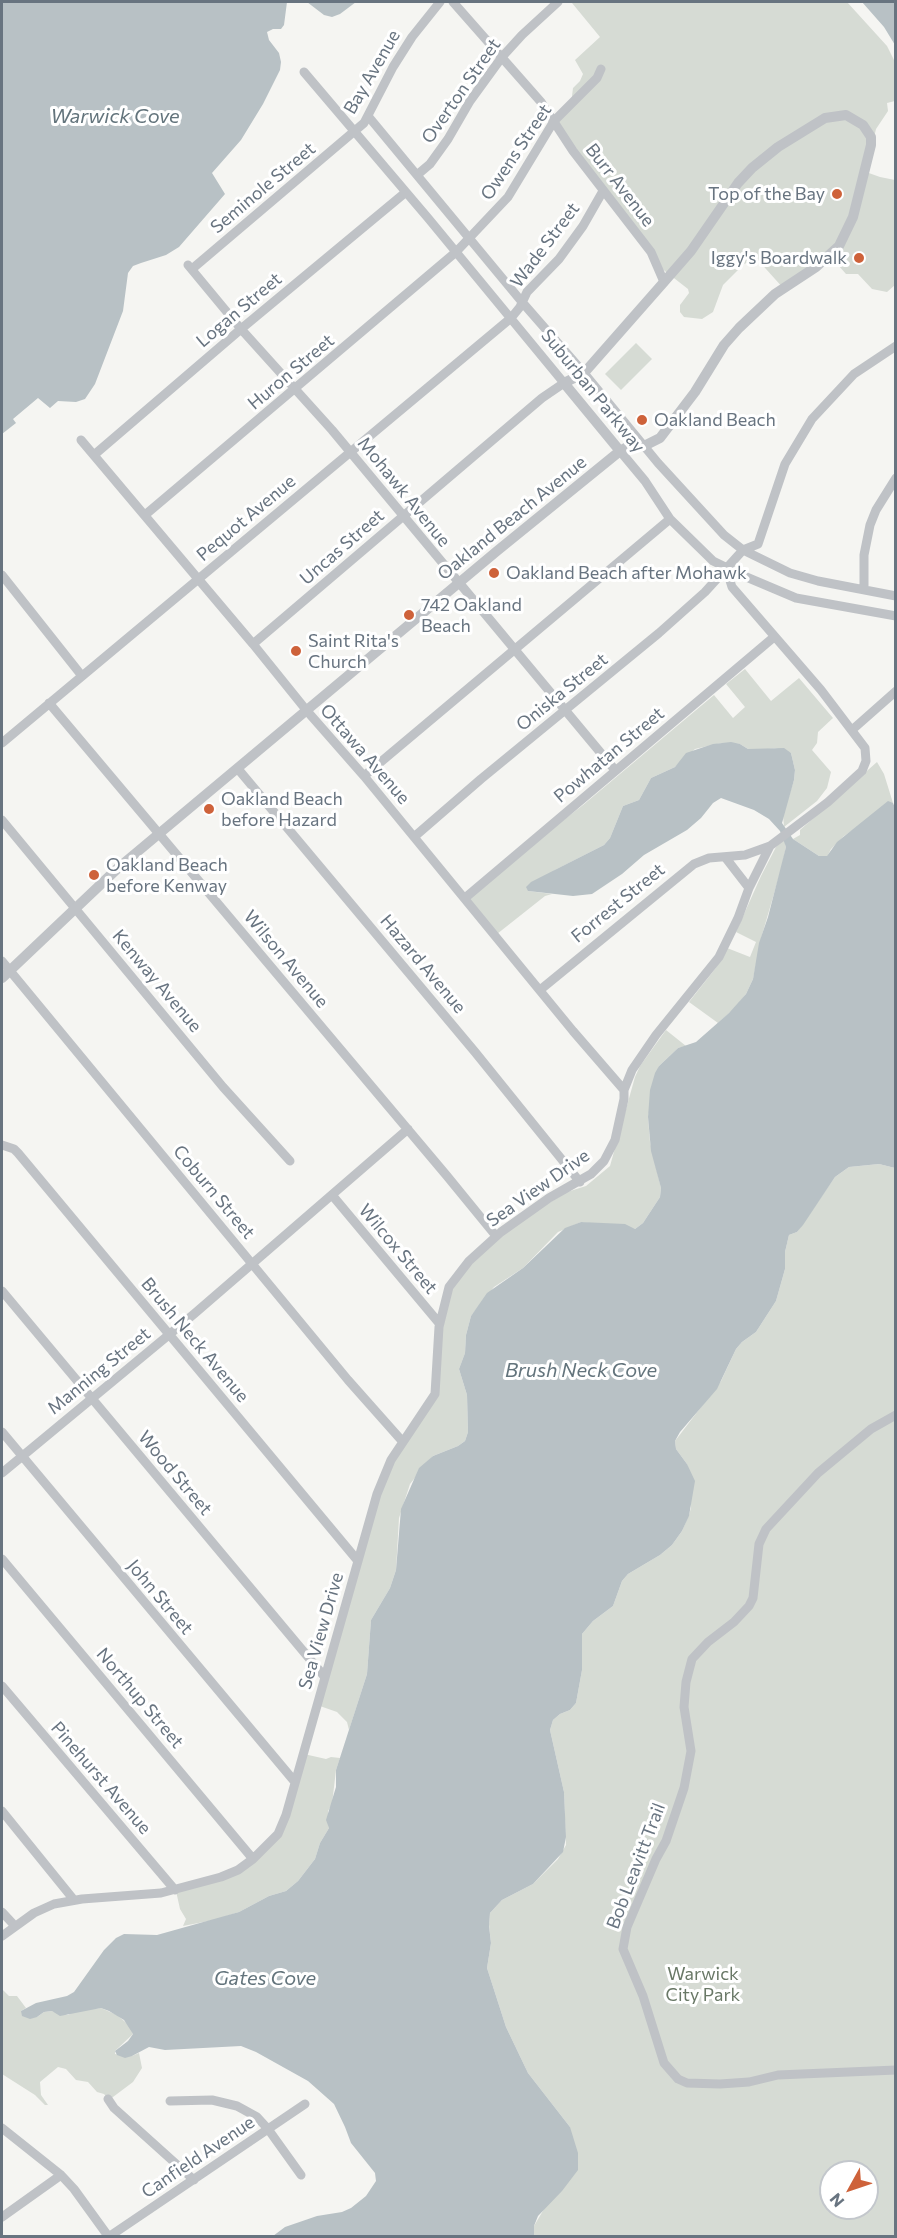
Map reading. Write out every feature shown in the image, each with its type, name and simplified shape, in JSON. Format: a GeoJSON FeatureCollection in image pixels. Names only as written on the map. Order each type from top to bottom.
{"type":"FeatureCollection","features":[{"type":"Feature","properties":{"kind":"street","name":"Bay Avenue"},"geometry":{"type":"LineString","coordinates":[[356,131],[368,116],[393,67],[412,37],[440,2]]}},
{"type":"Feature","properties":{"kind":"street","name":"Burr Avenue"},"geometry":{"type":"LineString","coordinates":[[453,2],[554,121],[573,151],[651,252],[664,282]]}},
{"type":"Feature","properties":{"kind":"street","name":"Overton Street"},"geometry":{"type":"LineString","coordinates":[[417,176],[433,160],[448,139],[470,101],[502,57],[558,2]]}},
{"type":"Feature","properties":{"kind":"street","name":"Owens Street"},"geometry":{"type":"LineString","coordinates":[[456,252],[508,197],[554,121],[597,78],[601,69]]}},
{"type":"Feature","properties":{"kind":"street","name":"Suburban Parkway"},"geometry":{"type":"LineString","coordinates":[[304,72],[356,131],[564,382],[645,481],[670,519],[689,540],[712,561],[796,598],[896,616]]}},
{"type":"Feature","properties":{"kind":"street","name":"Oakland Beach Avenue"},"geometry":{"type":"LineString","coordinates":[[6,975],[118,868],[459,583],[620,451],[632,444],[644,446],[660,438],[724,345],[739,328],[775,294],[831,255],[847,232],[859,193],[871,137],[863,125],[846,115],[836,115],[778,147],[746,174],[691,251],[664,282]]}},
{"type":"Feature","properties":{"kind":"street","name":"Suburban Parkway"},"geometry":{"type":"LineString","coordinates":[[368,116],[522,302],[713,524],[743,550],[770,565],[803,578],[896,596]]}},
{"type":"Feature","properties":{"kind":"street","name":"Seminole Street"},"geometry":{"type":"LineString","coordinates":[[190,267],[356,131]]}},
{"type":"Feature","properties":{"kind":"street","name":"Wade Street"},"geometry":{"type":"LineString","coordinates":[[511,318],[527,292],[565,250],[583,226],[603,191]]}},
{"type":"Feature","properties":{"kind":"street","name":"Logan Street"},"geometry":{"type":"LineString","coordinates":[[94,455],[406,192]]}},
{"type":"Feature","properties":{"kind":"street","name":"Huron Street"},"geometry":{"type":"LineString","coordinates":[[145,515],[456,252]]}},
{"type":"Feature","properties":{"kind":"street","name":"Mohawk Avenue"},"geometry":{"type":"LineString","coordinates":[[190,267],[241,329],[350,452],[615,770]]}},
{"type":"Feature","properties":{"kind":"street"},"geometry":{"type":"LineString","coordinates":[[564,382],[584,373],[664,282]]}},
{"type":"Feature","properties":{"kind":"street","name":"Pequot Avenue"},"geometry":{"type":"LineString","coordinates":[[2,743],[511,318]]}},
{"type":"Feature","properties":{"kind":"street","name":"Oniska Street"},"geometry":{"type":"LineString","coordinates":[[414,837],[690,606],[743,550],[758,544],[784,464],[812,419],[854,374],[896,346]]}},
{"type":"Feature","properties":{"kind":"street","name":"Uncas Street"},"geometry":{"type":"LineString","coordinates":[[253,644],[554,388],[564,382]]}},
{"type":"Feature","properties":{"kind":"street","name":"Ottawa Avenue"},"geometry":{"type":"LineString","coordinates":[[81,440],[364,776],[603,1068],[624,1090]]}},
{"type":"Feature","properties":{"kind":"street"},"geometry":{"type":"LineString","coordinates":[[864,589],[864,555],[870,525],[876,510],[896,478]]}},
{"type":"Feature","properties":{"kind":"street"},"geometry":{"type":"LineString","coordinates":[[364,776],[670,519]]}},
{"type":"Feature","properties":{"kind":"street"},"geometry":{"type":"LineString","coordinates":[[726,568],[732,587],[821,690],[852,730],[896,691]]}},
{"type":"Feature","properties":{"kind":"street"},"geometry":{"type":"LineString","coordinates":[[2,575],[82,675]]}},
{"type":"Feature","properties":{"kind":"street","name":"Powhatan Street"},"geometry":{"type":"LineString","coordinates":[[465,898],[774,637]]}},
{"type":"Feature","properties":{"kind":"street","name":"Wilson Avenue"},"geometry":{"type":"LineString","coordinates":[[49,703],[496,1236]]}},
{"type":"Feature","properties":{"kind":"street","name":"Sea View Drive"},"geometry":{"type":"LineString","coordinates":[[2,1936],[54,1904],[175,1890],[221,1877],[238,1870],[253,1859],[278,1834],[286,1815],[371,1512],[384,1476],[403,1442],[435,1394],[440,1323],[448,1287],[458,1272],[496,1236],[549,1198],[596,1171],[611,1150],[624,1099],[624,1090],[632,1070],[648,1045],[719,957],[770,846],[828,802],[862,771],[866,761],[865,748],[852,730]]}},
{"type":"Feature","properties":{"kind":"street","name":"Hazard Avenue"},"geometry":{"type":"LineString","coordinates":[[238,768],[475,1052],[580,1182]]}},
{"type":"Feature","properties":{"kind":"street","name":"Kenway Avenue"},"geometry":{"type":"LineString","coordinates":[[2,820],[223,1087],[290,1161]]}},
{"type":"Feature","properties":{"kind":"street","name":"Forrest Street"},"geometry":{"type":"LineString","coordinates":[[540,990],[677,876],[702,861],[745,855],[770,846]]}},
{"type":"Feature","properties":{"kind":"street"},"geometry":{"type":"LineString","coordinates":[[725,857],[749,888]]}},
{"type":"Feature","properties":{"kind":"street","name":"Coburn Street"},"geometry":{"type":"LineString","coordinates":[[2,961],[6,975],[403,1442]]}},
{"type":"Feature","properties":{"kind":"street","name":"Manning Street"},"geometry":{"type":"LineString","coordinates":[[2,1473],[169,1335],[408,1129]]}},
{"type":"Feature","properties":{"kind":"street","name":"Brush Neck Avenue"},"geometry":{"type":"LineString","coordinates":[[2,1145],[18,1153],[358,1561]]}},
{"type":"Feature","properties":{"kind":"street","name":"Wilcox Street"},"geometry":{"type":"LineString","coordinates":[[332,1195],[440,1323]]}},
{"type":"Feature","properties":{"kind":"street","name":"Wood Street"},"geometry":{"type":"LineString","coordinates":[[2,1291],[324,1676]]}},
{"type":"Feature","properties":{"kind":"street","name":"Bob Leavitt Trail"},"geometry":{"type":"LineString","coordinates":[[896,1415],[871,1429],[818,1473],[766,1529],[759,1544],[753,1598],[749,1606],[692,1659],[684,1707],[691,1751],[684,1788],[666,1841],[627,1927],[623,1949],[643,1996],[664,2063],[678,2079],[687,2083],[720,2085],[778,2075],[896,2070]]}},
{"type":"Feature","properties":{"kind":"street","name":"John Street"},"geometry":{"type":"LineString","coordinates":[[2,1432],[295,1782]]}},
{"type":"Feature","properties":{"kind":"street","name":"Northup Street"},"geometry":{"type":"LineString","coordinates":[[2,1559],[253,1859]]}},
{"type":"Feature","properties":{"kind":"street","name":"Pinehurst Avenue"},"geometry":{"type":"LineString","coordinates":[[2,1686],[175,1890]]}},
{"type":"Feature","properties":{"kind":"street"},"geometry":{"type":"LineString","coordinates":[[2,1811],[74,1900]]}},
{"type":"Feature","properties":{"kind":"street"},"geometry":{"type":"LineString","coordinates":[[2,1912],[15,1926]]}},
{"type":"Feature","properties":{"kind":"street"},"geometry":{"type":"LineString","coordinates":[[108,2099],[114,2108],[194,2180]]}},
{"type":"Feature","properties":{"kind":"street"},"geometry":{"type":"LineString","coordinates":[[170,2102],[212,2100],[237,2106],[257,2117],[301,2175]]}},
{"type":"Feature","properties":{"kind":"street","name":"Canfield Avenue"},"geometry":{"type":"LineString","coordinates":[[109,2236],[305,2104]]}},
{"type":"Feature","properties":{"kind":"street"},"geometry":{"type":"LineString","coordinates":[[2,2128],[61,2175],[109,2236]]}},
{"type":"Feature","properties":{"kind":"street"},"geometry":{"type":"LineString","coordinates":[[2,2217],[61,2175]]}},
{"type":"Feature","properties":{"kind":"green space"},"geometry":{"type":"Polygon","coordinates":[[[560,2],[847,2],[887,46],[895,62],[895,101],[887,103],[888,111],[876,129],[866,172],[895,180],[895,285],[887,292],[872,289],[858,274],[846,274],[831,257],[784,289],[757,259],[744,264],[723,285],[713,312],[702,319],[684,317],[680,312],[680,305],[689,293],[688,289],[661,268],[556,119],[571,104],[573,88],[583,74],[575,60],[600,37],[572,3],[560,2]]]}},
{"type":"Feature","properties":{"kind":"green space"},"geometry":{"type":"Polygon","coordinates":[[[636,343],[652,359],[621,390],[605,374],[636,343]]]}},
{"type":"Feature","properties":{"kind":"green space"},"geometry":{"type":"Polygon","coordinates":[[[745,669],[771,701],[799,678],[833,718],[818,732],[817,743],[812,750],[831,772],[827,788],[817,801],[784,827],[783,815],[795,770],[791,753],[775,748],[756,751],[740,744],[721,743],[695,749],[675,767],[651,778],[639,800],[623,806],[610,838],[604,845],[555,870],[528,891],[552,894],[545,896],[497,934],[467,896],[468,894],[583,805],[714,695],[733,718],[745,707],[726,684],[745,669]]]}},
{"type":"Feature","properties":{"kind":"green space"},"geometry":{"type":"Polygon","coordinates":[[[877,762],[884,774],[893,803],[844,836],[831,849],[827,857],[819,856],[793,839],[800,835],[800,830],[877,762]]]}},
{"type":"Feature","properties":{"kind":"green space"},"geometry":{"type":"Polygon","coordinates":[[[784,839],[786,847],[782,866],[762,935],[753,979],[746,994],[735,1008],[718,1023],[689,1002],[715,969],[727,948],[750,957],[756,942],[736,932],[761,876],[776,847],[784,839]]]}},
{"type":"Feature","properties":{"kind":"green space"},"geometry":{"type":"Polygon","coordinates":[[[666,1030],[686,1046],[678,1048],[659,1066],[648,1117],[650,1142],[661,1188],[660,1197],[643,1223],[635,1229],[581,1222],[558,1232],[523,1268],[494,1287],[471,1316],[466,1335],[465,1353],[459,1369],[467,1395],[468,1432],[465,1441],[458,1446],[433,1456],[410,1484],[399,1518],[396,1570],[390,1588],[371,1620],[367,1674],[349,1730],[347,1722],[337,1712],[317,1705],[387,1466],[435,1393],[444,1297],[495,1236],[567,1192],[586,1186],[610,1166],[635,1077],[640,1066],[666,1030]]]}},
{"type":"Feature","properties":{"kind":"green space","name":"Warwick City Park"},"geometry":{"type":"Polygon","coordinates":[[[879,1164],[895,1168],[895,2236],[534,2236],[534,2226],[544,2209],[570,2127],[528,2073],[506,2027],[487,1968],[491,1943],[490,1913],[502,1900],[533,1884],[558,1859],[566,1845],[564,1792],[550,1730],[553,1720],[570,1710],[576,1703],[582,1670],[582,1634],[593,1621],[613,1606],[622,1581],[628,1574],[660,1555],[672,1545],[682,1531],[691,1508],[687,1464],[676,1449],[675,1441],[721,1381],[736,1349],[756,1332],[776,1301],[785,1269],[785,1252],[789,1235],[797,1232],[835,1177],[849,1167],[879,1164]]]}},
{"type":"Feature","properties":{"kind":"green space"},"geometry":{"type":"Polygon","coordinates":[[[304,1754],[326,1759],[340,1758],[336,1770],[332,1804],[328,1811],[329,1828],[320,1843],[315,1859],[298,1881],[286,1891],[269,1896],[239,1912],[183,1926],[186,1919],[180,1909],[176,1891],[237,1870],[277,1835],[304,1754]]]}},
{"type":"Feature","properties":{"kind":"green space"},"geometry":{"type":"Polygon","coordinates":[[[2,1989],[9,1996],[17,1996],[26,2008],[21,2011],[37,2017],[44,2012],[52,2011],[68,2015],[75,2011],[101,2008],[117,2015],[130,2026],[133,2034],[115,2051],[115,2054],[132,2056],[139,2053],[142,2068],[133,2082],[109,2100],[88,2082],[76,2080],[66,2069],[58,2067],[40,2082],[41,2095],[48,2105],[45,2105],[35,2095],[2,2074],[2,1989]]]}},
{"type":"Feature","properties":{"kind":"water","name":"Warwick Cove"},"geometry":{"type":"Polygon","coordinates":[[[2,2],[287,2],[284,25],[281,29],[267,32],[269,40],[279,53],[280,70],[241,140],[212,173],[225,194],[179,247],[166,255],[133,266],[128,273],[123,311],[95,384],[85,399],[76,402],[58,401],[50,408],[38,398],[13,419],[16,423],[2,434],[2,2]]]}},
{"type":"Feature","properties":{"kind":"water"},"geometry":{"type":"Polygon","coordinates":[[[307,2],[356,2],[332,17],[324,15],[307,2]]]}},
{"type":"Feature","properties":{"kind":"water"},"geometry":{"type":"Polygon","coordinates":[[[862,2],[895,2],[895,45],[884,27],[862,2]]]}},
{"type":"Feature","properties":{"kind":"water","name":"Brush Neck Cove"},"geometry":{"type":"Polygon","coordinates":[[[731,742],[748,749],[784,748],[791,753],[795,770],[794,780],[782,823],[793,839],[819,856],[827,856],[837,842],[888,801],[893,803],[896,810],[895,1168],[879,1164],[849,1167],[835,1177],[803,1225],[797,1232],[789,1235],[785,1252],[785,1269],[776,1301],[756,1332],[736,1349],[717,1389],[675,1441],[676,1449],[687,1464],[695,1481],[689,1516],[672,1545],[628,1574],[622,1581],[613,1606],[593,1621],[582,1634],[582,1670],[576,1703],[570,1710],[553,1720],[550,1730],[564,1792],[566,1837],[563,1852],[533,1884],[502,1900],[490,1913],[491,1943],[487,1968],[506,2027],[528,2073],[570,2127],[578,2153],[578,2170],[538,2216],[534,2226],[534,2236],[273,2236],[285,2227],[351,2208],[366,2196],[376,2181],[375,2173],[351,2143],[334,2104],[308,2081],[241,2046],[165,2050],[149,2047],[125,2058],[117,2055],[115,2051],[133,2034],[124,2020],[109,2011],[101,2008],[60,2016],[52,2011],[30,2019],[22,2016],[21,2011],[36,2003],[67,1996],[74,1992],[104,1950],[116,1938],[124,1934],[157,1935],[239,1912],[269,1896],[286,1891],[298,1881],[315,1859],[320,1843],[329,1828],[326,1820],[336,1787],[336,1770],[367,1674],[371,1620],[390,1588],[396,1570],[401,1509],[419,1468],[433,1456],[465,1441],[468,1432],[467,1395],[459,1369],[465,1353],[466,1335],[471,1316],[487,1293],[523,1268],[565,1228],[581,1222],[625,1224],[635,1229],[643,1223],[660,1197],[661,1188],[651,1151],[648,1117],[650,1090],[655,1073],[678,1048],[696,1042],[729,1013],[746,994],[753,979],[759,943],[786,847],[780,831],[769,819],[754,810],[721,798],[713,803],[687,830],[644,855],[622,874],[592,894],[573,896],[528,891],[526,887],[531,882],[604,845],[610,838],[623,806],[639,800],[651,778],[675,767],[686,753],[713,744],[731,742]]]}},
{"type":"Feature","properties":{"kind":"place","name":"Top of the Bay"},"geometry":{"type":"Point","coordinates":[837,194]}},
{"type":"Feature","properties":{"kind":"place","name":"Iggy's Boardwalk"},"geometry":{"type":"Point","coordinates":[859,258]}},
{"type":"Feature","properties":{"kind":"place","name":"Oakland Beach"},"geometry":{"type":"Point","coordinates":[642,420]}},
{"type":"Feature","properties":{"kind":"place","name":"Oakland Beach after Mohawk"},"geometry":{"type":"Point","coordinates":[494,573]}},
{"type":"Feature","properties":{"kind":"place","name":"742 Oakland Beach"},"geometry":{"type":"Point","coordinates":[409,615]}},
{"type":"Feature","properties":{"kind":"place","name":"Saint Rita's Church"},"geometry":{"type":"Point","coordinates":[296,651]}},
{"type":"Feature","properties":{"kind":"place","name":"Oakland Beach before Hazard"},"geometry":{"type":"Point","coordinates":[209,809]}},
{"type":"Feature","properties":{"kind":"place","name":"Oakland Beach before Kenway"},"geometry":{"type":"Point","coordinates":[94,875]}},
{"type":"Feature","properties":{"kind":"water label","name":"Gates Cove"},"geometry":{"type":"Point","coordinates":[265,1978]}}]}
